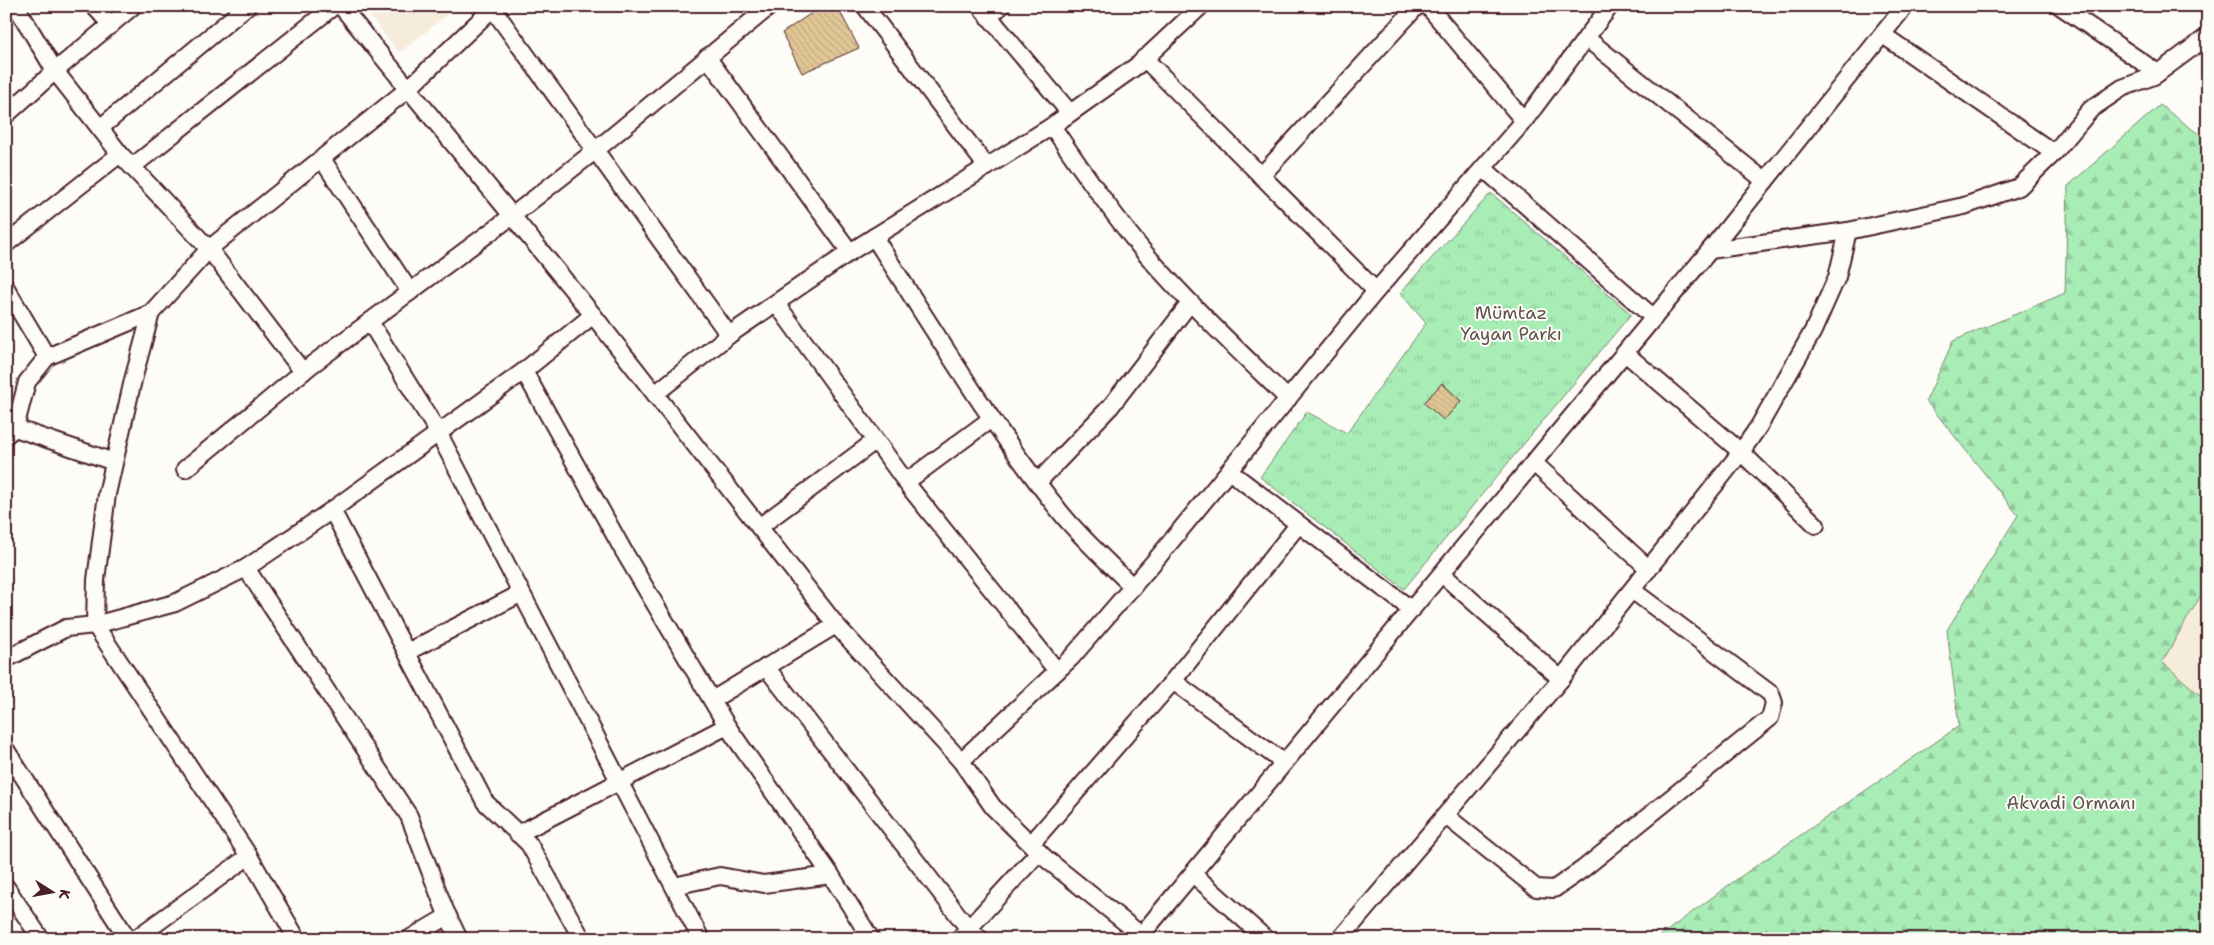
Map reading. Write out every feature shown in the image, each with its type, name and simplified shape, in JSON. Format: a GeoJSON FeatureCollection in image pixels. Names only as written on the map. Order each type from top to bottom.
{"type":"FeatureCollection","features":[{"type":"Feature","properties":{"kind":"street"},"geometry":{"type":"LineString","coordinates":[[6,10],[11,6]]}},
{"type":"Feature","properties":{"kind":"street"},"geometry":{"type":"LineString","coordinates":[[16,6],[55,71],[120,154],[209,249],[302,372]]}},
{"type":"Feature","properties":{"kind":"street"},"geometry":{"type":"LineString","coordinates":[[94,6],[111,25]]}},
{"type":"Feature","properties":{"kind":"street"},"geometry":{"type":"LineString","coordinates":[[6,115],[133,6]]}},
{"type":"Feature","properties":{"kind":"street"},"geometry":{"type":"LineString","coordinates":[[100,128],[247,6]]}},
{"type":"Feature","properties":{"kind":"street"},"geometry":{"type":"LineString","coordinates":[[132,166],[334,6]]}},
{"type":"Feature","properties":{"kind":"street"},"geometry":{"type":"LineString","coordinates":[[341,6],[593,315],[836,625],[960,761],[992,807],[1035,848],[1139,937],[1710,250],[1884,35],[1905,6]]}},
{"type":"Feature","properties":{"kind":"street"},"geometry":{"type":"LineString","coordinates":[[186,469],[302,372],[512,216],[596,150],[770,6]]}},
{"type":"Feature","properties":{"kind":"street"},"geometry":{"type":"LineString","coordinates":[[865,6],[987,167]]}},
{"type":"Feature","properties":{"kind":"street"},"geometry":{"type":"LineString","coordinates":[[1001,6],[984,12],[1070,113]]}},
{"type":"Feature","properties":{"kind":"street"},"geometry":{"type":"LineString","coordinates":[[1261,176],[1417,6]]}},
{"type":"Feature","properties":{"kind":"street"},"geometry":{"type":"LineString","coordinates":[[1428,6],[1524,121]]}},
{"type":"Feature","properties":{"kind":"street"},"geometry":{"type":"LineString","coordinates":[[960,761],[1071,658],[1229,471],[1376,291],[1524,121],[1610,6]]}},
{"type":"Feature","properties":{"kind":"street"},"geometry":{"type":"LineString","coordinates":[[2060,6],[2158,73]]}},
{"type":"Feature","properties":{"kind":"street"},"geometry":{"type":"LineString","coordinates":[[655,394],[728,335],[850,252],[1052,126],[1144,58],[1198,7]]}},
{"type":"Feature","properties":{"kind":"street"},"geometry":{"type":"LineString","coordinates":[[114,462],[11,432],[27,382],[47,357],[151,313],[209,249],[408,89],[494,8],[728,335]]}},
{"type":"Feature","properties":{"kind":"street"},"geometry":{"type":"LineString","coordinates":[[1884,35],[2054,153]]}},
{"type":"Feature","properties":{"kind":"street"},"geometry":{"type":"LineString","coordinates":[[1710,250],[1848,231],[1964,206],[2019,186],[2054,153],[2091,109],[2122,88],[2158,73],[2208,36]]}},
{"type":"Feature","properties":{"kind":"street"},"geometry":{"type":"LineString","coordinates":[[1586,38],[1766,181]]}},
{"type":"Feature","properties":{"kind":"street"},"geometry":{"type":"LineString","coordinates":[[707,57],[850,252]]}},
{"type":"Feature","properties":{"kind":"street"},"geometry":{"type":"LineString","coordinates":[[1144,58],[1376,291]]}},
{"type":"Feature","properties":{"kind":"street"},"geometry":{"type":"LineString","coordinates":[[1052,126],[1094,188],[1144,252],[1190,303],[1288,399]]}},
{"type":"Feature","properties":{"kind":"street"},"geometry":{"type":"LineString","coordinates":[[6,244],[120,154]]}},
{"type":"Feature","properties":{"kind":"street"},"geometry":{"type":"LineString","coordinates":[[322,159],[410,292]]}},
{"type":"Feature","properties":{"kind":"street"},"geometry":{"type":"LineString","coordinates":[[1483,168],[1654,318]]}},
{"type":"Feature","properties":{"kind":"street"},"geometry":{"type":"LineString","coordinates":[[1340,939],[1561,680],[1742,452],[1759,426],[1813,331],[1837,277],[1848,231]]}},
{"type":"Feature","properties":{"kind":"street"},"geometry":{"type":"LineString","coordinates":[[874,237],[992,418],[1038,482],[1063,515],[1132,587]]}},
{"type":"Feature","properties":{"kind":"street"},"geometry":{"type":"LineString","coordinates":[[6,288],[47,357]]}},
{"type":"Feature","properties":{"kind":"street"},"geometry":{"type":"LineString","coordinates":[[776,302],[906,482],[1057,671]]}},
{"type":"Feature","properties":{"kind":"street"},"geometry":{"type":"LineString","coordinates":[[1038,482],[1111,406],[1190,303]]}},
{"type":"Feature","properties":{"kind":"street"},"geometry":{"type":"LineString","coordinates":[[151,313],[107,494],[96,580],[95,625],[249,856],[297,939]]}},
{"type":"Feature","properties":{"kind":"street"},"geometry":{"type":"LineString","coordinates":[[6,660],[66,628],[95,625],[175,603],[246,568],[332,510],[524,372],[593,315]]}},
{"type":"Feature","properties":{"kind":"street"},"geometry":{"type":"LineString","coordinates":[[370,322],[438,432],[520,594],[701,939]]}},
{"type":"Feature","properties":{"kind":"street"},"geometry":{"type":"LineString","coordinates":[[1625,353],[1742,452],[1816,525]]}},
{"type":"Feature","properties":{"kind":"street"},"geometry":{"type":"LineString","coordinates":[[524,372],[623,550],[727,726],[831,875],[871,939]]}},
{"type":"Feature","properties":{"kind":"street"},"geometry":{"type":"LineString","coordinates":[[906,482],[992,418]]}},
{"type":"Feature","properties":{"kind":"street"},"geometry":{"type":"LineString","coordinates":[[759,527],[875,441]]}},
{"type":"Feature","properties":{"kind":"street"},"geometry":{"type":"LineString","coordinates":[[1534,463],[1649,570]]}},
{"type":"Feature","properties":{"kind":"street"},"geometry":{"type":"LineString","coordinates":[[1229,471],[1412,610]]}},
{"type":"Feature","properties":{"kind":"street"},"geometry":{"type":"LineString","coordinates":[[332,510],[485,802],[529,844],[582,939]]}},
{"type":"Feature","properties":{"kind":"street"},"geometry":{"type":"LineString","coordinates":[[766,667],[969,935],[1035,848],[1173,681],[1298,525]]}},
{"type":"Feature","properties":{"kind":"street"},"geometry":{"type":"LineString","coordinates":[[246,568],[410,816],[448,916],[459,939]]}},
{"type":"Feature","properties":{"kind":"street"},"geometry":{"type":"LineString","coordinates":[[1442,574],[1561,680]]}},
{"type":"Feature","properties":{"kind":"street"},"geometry":{"type":"LineString","coordinates":[[1446,816],[1536,888],[1554,889],[1583,868],[1770,718],[1774,703],[1771,694],[1632,590]]}},
{"type":"Feature","properties":{"kind":"street"},"geometry":{"type":"LineString","coordinates":[[407,652],[520,594]]}},
{"type":"Feature","properties":{"kind":"street"},"geometry":{"type":"LineString","coordinates":[[712,700],[836,625]]}},
{"type":"Feature","properties":{"kind":"street"},"geometry":{"type":"LineString","coordinates":[[1173,681],[1283,762]]}},
{"type":"Feature","properties":{"kind":"street"},"geometry":{"type":"LineString","coordinates":[[518,834],[620,783],[727,726]]}},
{"type":"Feature","properties":{"kind":"street"},"geometry":{"type":"LineString","coordinates":[[6,750],[128,939]]}},
{"type":"Feature","properties":{"kind":"street"},"geometry":{"type":"LineString","coordinates":[[135,939],[249,856]]}},
{"type":"Feature","properties":{"kind":"street"},"geometry":{"type":"LineString","coordinates":[[1193,874],[1266,939]]}},
{"type":"Feature","properties":{"kind":"street"},"geometry":{"type":"LineString","coordinates":[[674,886],[720,876],[764,884],[831,875]]}},
{"type":"Feature","properties":{"kind":"street"},"geometry":{"type":"LineString","coordinates":[[6,887],[41,939]]}},
{"type":"Feature","properties":{"kind":"street"},"geometry":{"type":"LineString","coordinates":[[409,939],[448,916]]}},
{"type":"Feature","properties":{"kind":"shaded area"},"geometry":{"type":"Polygon","coordinates":[[[363,6],[458,6],[399,53],[363,6]]]}},
{"type":"Feature","properties":{"kind":"shaded area"},"geometry":{"type":"Polygon","coordinates":[[[2208,583],[2208,702],[2161,662],[2208,583]]]}},
{"type":"Feature","properties":{"kind":"green space","name":"Akvadi Ormanı"},"geometry":{"type":"Polygon","coordinates":[[[2160,105],[2208,141],[2208,583],[2162,662],[2208,702],[2208,939],[1656,939],[1737,879],[1959,726],[1947,630],[2018,515],[1926,401],[1953,341],[2065,293],[2068,186],[2160,105]]]}},
{"type":"Feature","properties":{"kind":"green space","name":"Mümtaz Yayan Parkı"},"geometry":{"type":"Polygon","coordinates":[[[1491,193],[1631,314],[1404,589],[1260,477],[1307,412],[1347,433],[1426,323],[1400,293],[1491,193]]]}},
{"type":"Feature","properties":{"kind":"building"},"geometry":{"type":"Polygon","coordinates":[[[822,6],[837,6],[859,48],[802,73],[782,33],[822,6]]]}},
{"type":"Feature","properties":{"kind":"building"},"geometry":{"type":"Polygon","coordinates":[[[1442,383],[1461,401],[1444,420],[1424,403],[1442,383]]]}}]}
